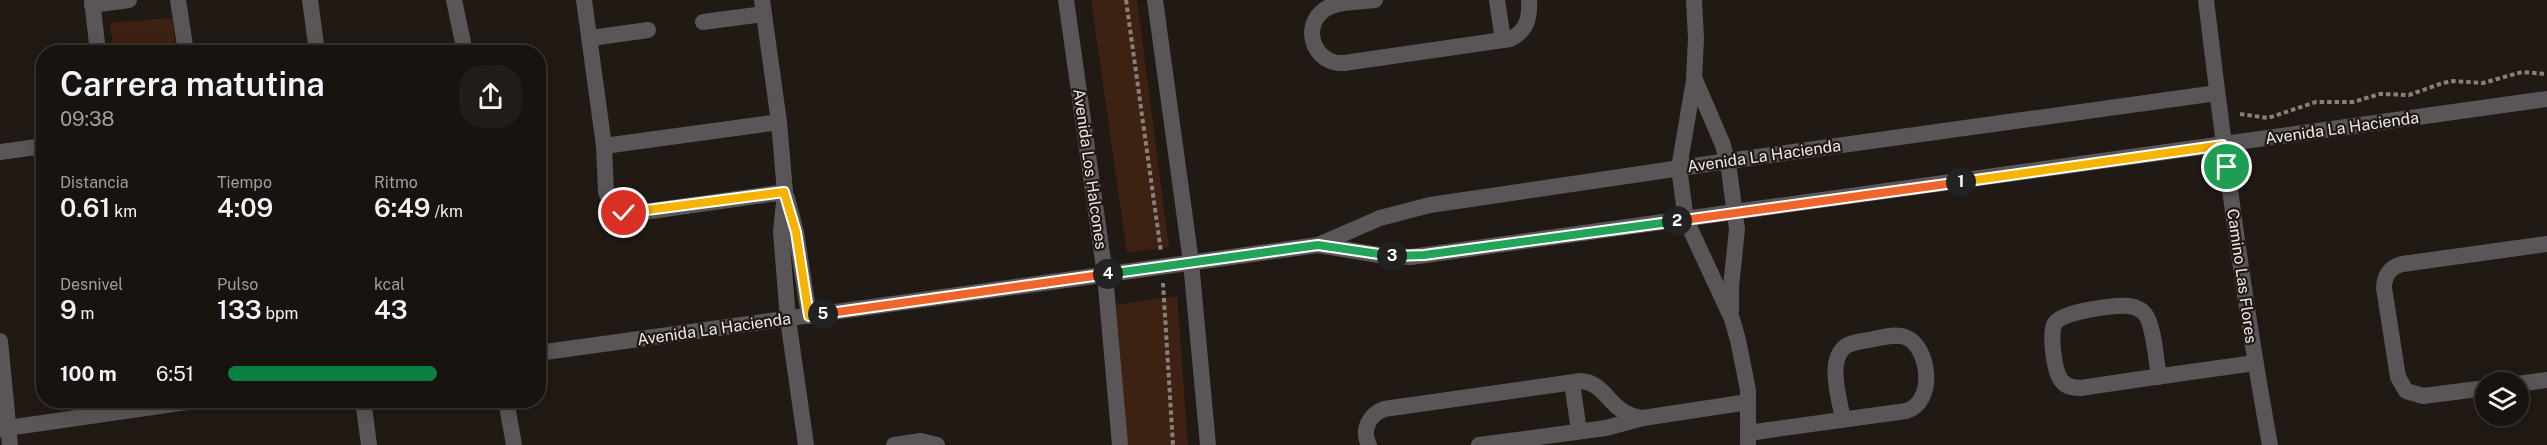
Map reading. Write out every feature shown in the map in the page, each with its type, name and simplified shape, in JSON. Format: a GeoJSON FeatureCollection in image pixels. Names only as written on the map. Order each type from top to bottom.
{"type":"FeatureCollection","features":[{"type":"Feature","properties":{"kind":"street"},"geometry":{"type":"LineString","coordinates":[[98,45],[92,2],[129,0]]}},
{"type":"Feature","properties":{"kind":"street"},"geometry":{"type":"LineString","coordinates":[[178,0],[185,45]]}},
{"type":"Feature","properties":{"kind":"street"},"geometry":{"type":"LineString","coordinates":[[309,0],[316,45]]}},
{"type":"Feature","properties":{"kind":"street"},"geometry":{"type":"LineString","coordinates":[[454,0],[464,45]]}},
{"type":"Feature","properties":{"kind":"street"},"geometry":{"type":"LineString","coordinates":[[584,0],[604,146],[607,198],[613,208],[624,213],[784,192]]}},
{"type":"Feature","properties":{"kind":"street","name":"Avenida Los Halcones"},"geometry":{"type":"LineString","coordinates":[[1066,0],[1105,274],[1120,445]]}},
{"type":"Feature","properties":{"kind":"street"},"geometry":{"type":"LineString","coordinates":[[1155,0],[1191,262],[1208,445]]}},
{"type":"Feature","properties":{"kind":"street"},"geometry":{"type":"LineString","coordinates":[[1375,0],[1335,6],[1323,11],[1315,21],[1313,40],[1321,56],[1338,63],[1503,40],[1516,36],[1526,26],[1529,0]]}},
{"type":"Feature","properties":{"kind":"street"},"geometry":{"type":"LineString","coordinates":[[1497,0],[1503,40]]}},
{"type":"Feature","properties":{"kind":"street"},"geometry":{"type":"LineString","coordinates":[[1694,0],[1696,39],[1694,80],[1679,168],[1686,220],[1732,320],[1743,362],[1748,402],[1748,439],[1843,420],[1906,411],[1918,406],[1927,389],[1922,356],[1917,345],[1900,336],[1858,342],[1845,346],[1840,351],[1835,364],[1843,420]]}},
{"type":"Feature","properties":{"kind":"street","name":"Camino Las Flores"},"geometry":{"type":"LineString","coordinates":[[2206,0],[2223,145],[2255,363],[2270,445]]}},
{"type":"Feature","properties":{"kind":"street"},"geometry":{"type":"LineString","coordinates":[[703,22],[763,7],[779,122],[784,192],[780,232],[788,319],[806,445]]}},
{"type":"Feature","properties":{"kind":"street"},"geometry":{"type":"LineString","coordinates":[[591,38],[648,30]]}},
{"type":"Feature","properties":{"kind":"street"},"geometry":{"type":"LineString","coordinates":[[1694,80],[1728,161],[1736,213],[1731,287],[1732,320]]}},
{"type":"Feature","properties":{"kind":"street","name":"Avenida La Hacienda"},"geometry":{"type":"LineString","coordinates":[[1318,245],[1365,223],[1412,209],[1679,168],[2217,93]]}},
{"type":"Feature","properties":{"kind":"street","name":"Avenida La Hacienda"},"geometry":{"type":"LineString","coordinates":[[546,352],[1318,245],[1385,256],[1411,257],[2547,99]]}},
{"type":"Feature","properties":{"kind":"street"},"geometry":{"type":"LineString","coordinates":[[1688,114],[1707,111]]}},
{"type":"Feature","properties":{"kind":"street"},"geometry":{"type":"LineString","coordinates":[[604,146],[779,122]]}},
{"type":"Feature","properties":{"kind":"street"},"geometry":{"type":"LineString","coordinates":[[0,152],[36,147]]}},
{"type":"Feature","properties":{"kind":"street"},"geometry":{"type":"LineString","coordinates":[[784,192],[796,232],[809,316]]}},
{"type":"Feature","properties":{"kind":"street"},"geometry":{"type":"LineString","coordinates":[[2475,389],[2423,396],[2406,391],[2398,377],[2384,288],[2386,277],[2397,265],[2547,243]]}},
{"type":"Feature","properties":{"kind":"street"},"geometry":{"type":"LineString","coordinates":[[2158,377],[2148,319],[2136,307],[2125,306],[2069,313],[2059,318],[2053,326],[2052,336],[2058,375],[2069,387],[2081,388],[2158,377],[2255,363]]}},
{"type":"Feature","properties":{"kind":"street"},"geometry":{"type":"LineString","coordinates":[[0,341],[5,428],[10,445]]}},
{"type":"Feature","properties":{"kind":"street"},"geometry":{"type":"LineString","coordinates":[[2529,382],[2547,380]]}},
{"type":"Feature","properties":{"kind":"street"},"geometry":{"type":"LineString","coordinates":[[1367,441],[1369,421],[1373,415],[1384,409],[1572,383],[1593,384],[1614,406],[1627,414],[1643,418]]}},
{"type":"Feature","properties":{"kind":"street"},"geometry":{"type":"LineString","coordinates":[[1572,383],[1579,431]]}},
{"type":"Feature","properties":{"kind":"street"},"geometry":{"type":"LineString","coordinates":[[1479,445],[1606,428],[1643,418],[1748,402]]}},
{"type":"Feature","properties":{"kind":"street"},"geometry":{"type":"LineString","coordinates":[[1606,428],[1612,420],[1614,406]]}},
{"type":"Feature","properties":{"kind":"street"},"geometry":{"type":"LineString","coordinates":[[5,428],[122,408]]}},
{"type":"Feature","properties":{"kind":"street"},"geometry":{"type":"LineString","coordinates":[[364,408],[369,445]]}},
{"type":"Feature","properties":{"kind":"street"},"geometry":{"type":"LineString","coordinates":[[507,408],[514,445]]}},
{"type":"Feature","properties":{"kind":"street"},"geometry":{"type":"LineString","coordinates":[[894,445],[921,441],[937,445]]}},
{"type":"Feature","properties":{"kind":"path"},"geometry":{"type":"LineString","coordinates":[[1126,0],[1162,267],[1173,445]]}},
{"type":"Feature","properties":{"kind":"path"},"geometry":{"type":"LineString","coordinates":[[2240,114],[2268,118],[2316,102],[2354,102],[2380,94],[2409,95],[2442,83],[2453,81],[2483,83],[2522,72],[2547,74]]}},
{"type":"Feature","properties":{"kind":"shaded area"},"geometry":{"type":"Polygon","coordinates":[[[1091,0],[1137,0],[1169,247],[1127,253],[1091,0]]]}},
{"type":"Feature","properties":{"kind":"shaded area"},"geometry":{"type":"Polygon","coordinates":[[[172,18],[175,45],[113,45],[110,23],[172,18]]]}},
{"type":"Feature","properties":{"kind":"shaded area"},"geometry":{"type":"Polygon","coordinates":[[[1177,296],[1188,445],[1127,445],[1116,305],[1177,296]]]}},
{"type":"Feature","properties":{"kind":"route"},"geometry":{"type":"LineString","coordinates":[[624,213],[642,213],[784,192],[796,232],[809,316],[1318,245],[1385,256],[1411,257],[2223,145],[2227,167]]}}]}
